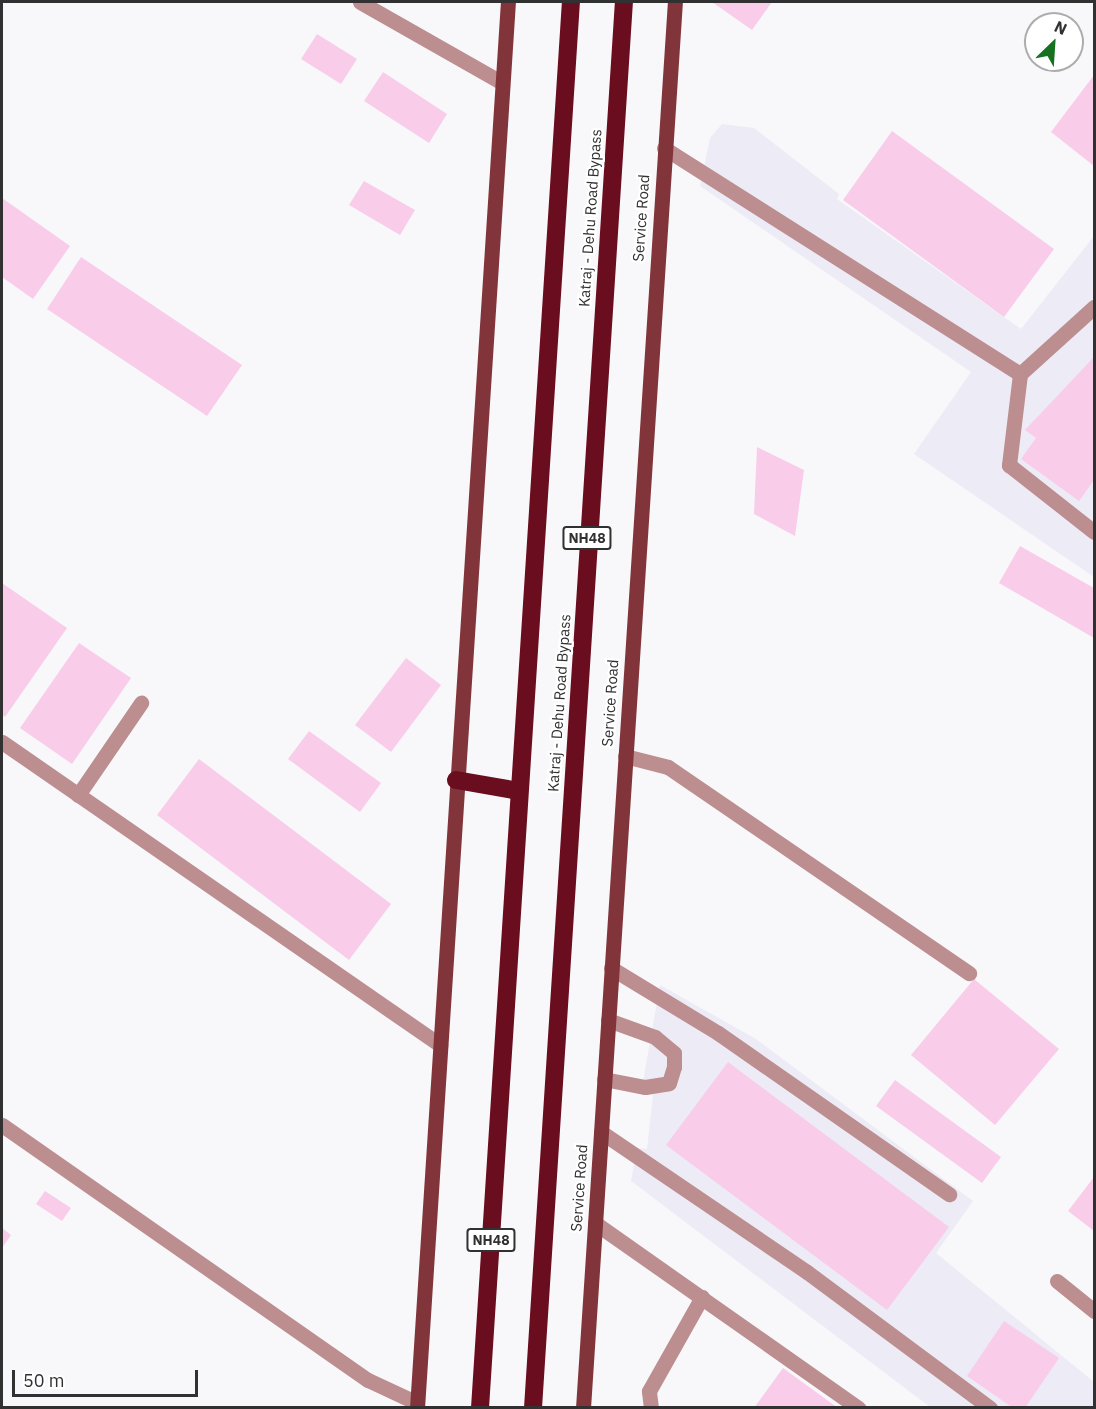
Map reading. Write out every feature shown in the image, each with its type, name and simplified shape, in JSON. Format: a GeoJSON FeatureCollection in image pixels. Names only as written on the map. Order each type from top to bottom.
{"type":"FeatureCollection","features":[{"type":"Feature","properties":{"kind":"highway","name":"NH48"},"geometry":{"type":"LineString","coordinates":[[480,1407],[572,2]]}},
{"type":"Feature","properties":{"kind":"highway","name":"Katraj - Dehu Road Bypass"},"geometry":{"type":"LineString","coordinates":[[533,1407],[624,2]]}},
{"type":"Feature","properties":{"kind":"highway"},"geometry":{"type":"LineString","coordinates":[[456,780],[519,791]]}},
{"type":"Feature","properties":{"kind":"main road"},"geometry":{"type":"LineString","coordinates":[[417,1405],[501,82],[508,2]]}},
{"type":"Feature","properties":{"kind":"main road","name":"Service Road"},"geometry":{"type":"LineString","coordinates":[[583,1407],[675,2]]}},
{"type":"Feature","properties":{"kind":"street"},"geometry":{"type":"LineString","coordinates":[[360,2],[501,82]]}},
{"type":"Feature","properties":{"kind":"street"},"geometry":{"type":"LineString","coordinates":[[664,148],[1020,374]]}},
{"type":"Feature","properties":{"kind":"street"},"geometry":{"type":"LineString","coordinates":[[1095,307],[1020,374],[1009,465],[1095,532]]}},
{"type":"Feature","properties":{"kind":"street"},"geometry":{"type":"LineString","coordinates":[[78,795],[141,703]]}},
{"type":"Feature","properties":{"kind":"street"},"geometry":{"type":"LineString","coordinates":[[2,742],[440,1045]]}},
{"type":"Feature","properties":{"kind":"street"},"geometry":{"type":"LineString","coordinates":[[625,756],[668,767],[969,973]]}},
{"type":"Feature","properties":{"kind":"street"},"geometry":{"type":"LineString","coordinates":[[611,968],[718,1033],[949,1194]]}},
{"type":"Feature","properties":{"kind":"street"},"geometry":{"type":"LineString","coordinates":[[604,1078],[645,1086],[669,1083],[674,1067],[674,1053],[656,1037],[608,1020]]}},
{"type":"Feature","properties":{"kind":"street"},"geometry":{"type":"LineString","coordinates":[[2,1125],[368,1380],[417,1405]]}},
{"type":"Feature","properties":{"kind":"street"},"geometry":{"type":"LineString","coordinates":[[601,1132],[807,1272],[990,1407]]}},
{"type":"Feature","properties":{"kind":"street"},"geometry":{"type":"LineString","coordinates":[[595,1223],[858,1407]]}},
{"type":"Feature","properties":{"kind":"street"},"geometry":{"type":"LineString","coordinates":[[1057,1281],[1095,1311]]}},
{"type":"Feature","properties":{"kind":"street"},"geometry":{"type":"LineString","coordinates":[[651,1407],[649,1391],[702,1297]]}},
{"type":"Feature","properties":{"kind":"shaded area"},"geometry":{"type":"Polygon","coordinates":[[[722,124],[754,128],[839,194],[837,199],[1021,329],[1094,236],[1094,577],[914,454],[971,372],[700,186],[710,138],[722,124]]]}},
{"type":"Feature","properties":{"kind":"shaded area"},"geometry":{"type":"Polygon","coordinates":[[[660,985],[756,1039],[973,1201],[936,1253],[1094,1382],[1094,1407],[930,1407],[631,1181],[637,1148],[647,1149],[653,1095],[641,1093],[660,985]]]}},
{"type":"Feature","properties":{"kind":"building"},"geometry":{"type":"Polygon","coordinates":[[[712,2],[772,2],[752,30],[712,2]]]}},
{"type":"Feature","properties":{"kind":"building"},"geometry":{"type":"Polygon","coordinates":[[[317,34],[357,59],[341,84],[301,59],[317,34]]]}},
{"type":"Feature","properties":{"kind":"building"},"geometry":{"type":"Polygon","coordinates":[[[383,72],[447,114],[429,143],[364,101],[383,72]]]}},
{"type":"Feature","properties":{"kind":"building"},"geometry":{"type":"Polygon","coordinates":[[[1094,75],[1094,166],[1051,132],[1094,75]]]}},
{"type":"Feature","properties":{"kind":"building"},"geometry":{"type":"Polygon","coordinates":[[[892,131],[1054,249],[1004,317],[843,200],[892,131]]]}},
{"type":"Feature","properties":{"kind":"building"},"geometry":{"type":"Polygon","coordinates":[[[364,181],[415,210],[400,235],[349,205],[364,181]]]}},
{"type":"Feature","properties":{"kind":"building"},"geometry":{"type":"Polygon","coordinates":[[[2,198],[70,246],[33,299],[2,277],[2,198]]]}},
{"type":"Feature","properties":{"kind":"building"},"geometry":{"type":"Polygon","coordinates":[[[81,257],[242,365],[207,416],[47,309],[81,257]]]}},
{"type":"Feature","properties":{"kind":"building"},"geometry":{"type":"Polygon","coordinates":[[[1094,357],[1094,480],[1079,501],[1021,459],[1036,438],[1025,430],[1094,357]]]}},
{"type":"Feature","properties":{"kind":"building"},"geometry":{"type":"Polygon","coordinates":[[[757,447],[804,470],[795,536],[754,514],[757,447]]]}},
{"type":"Feature","properties":{"kind":"building"},"geometry":{"type":"Polygon","coordinates":[[[1020,546],[1094,588],[1094,638],[999,583],[1020,546]]]}},
{"type":"Feature","properties":{"kind":"building"},"geometry":{"type":"Polygon","coordinates":[[[2,583],[67,628],[5,717],[2,714],[2,583]]]}},
{"type":"Feature","properties":{"kind":"building"},"geometry":{"type":"Polygon","coordinates":[[[79,643],[131,678],[72,764],[20,728],[79,643]]]}},
{"type":"Feature","properties":{"kind":"building"},"geometry":{"type":"Polygon","coordinates":[[[406,658],[441,685],[391,752],[355,725],[406,658]]]}},
{"type":"Feature","properties":{"kind":"building"},"geometry":{"type":"Polygon","coordinates":[[[309,731],[381,783],[360,812],[288,759],[309,731]]]}},
{"type":"Feature","properties":{"kind":"building"},"geometry":{"type":"Polygon","coordinates":[[[199,759],[391,904],[349,960],[157,815],[199,759]]]}},
{"type":"Feature","properties":{"kind":"building"},"geometry":{"type":"Polygon","coordinates":[[[974,979],[1059,1049],[995,1125],[911,1055],[974,979]]]}},
{"type":"Feature","properties":{"kind":"building"},"geometry":{"type":"Polygon","coordinates":[[[728,1062],[949,1227],[887,1310],[666,1145],[728,1062]]]}},
{"type":"Feature","properties":{"kind":"building"},"geometry":{"type":"Polygon","coordinates":[[[895,1080],[1001,1157],[982,1183],[876,1106],[895,1080]]]}},
{"type":"Feature","properties":{"kind":"building"},"geometry":{"type":"Polygon","coordinates":[[[1094,1177],[1094,1231],[1068,1211],[1094,1177]]]}},
{"type":"Feature","properties":{"kind":"building"},"geometry":{"type":"Polygon","coordinates":[[[45,1191],[71,1208],[62,1221],[36,1204],[45,1191]]]}},
{"type":"Feature","properties":{"kind":"building"},"geometry":{"type":"Polygon","coordinates":[[[2,1228],[11,1235],[2,1248],[2,1228]]]}},
{"type":"Feature","properties":{"kind":"building"},"geometry":{"type":"Polygon","coordinates":[[[1004,1321],[1059,1358],[1025,1408],[1013,1408],[967,1376],[1004,1321]]]}},
{"type":"Feature","properties":{"kind":"building"},"geometry":{"type":"Polygon","coordinates":[[[783,1368],[838,1408],[754,1408],[783,1368]]]}}]}
